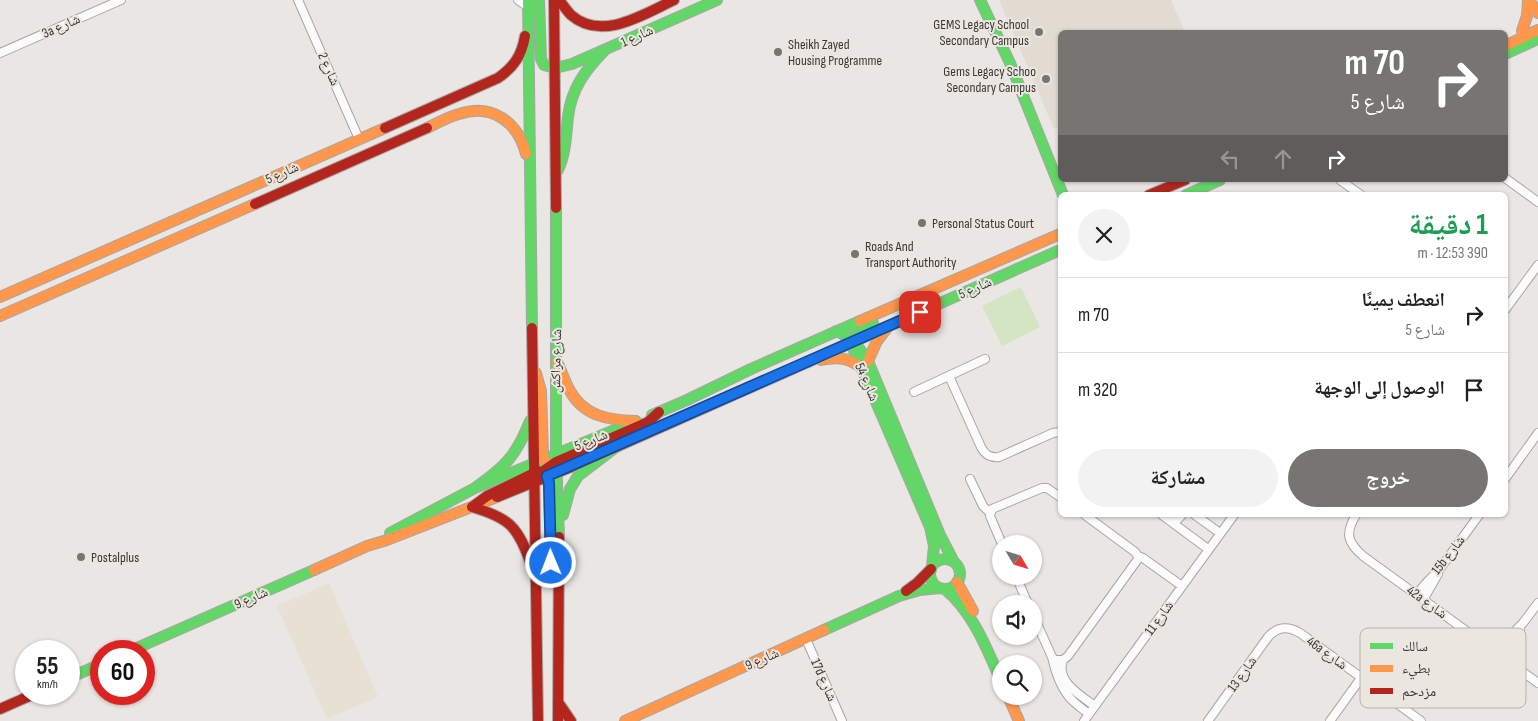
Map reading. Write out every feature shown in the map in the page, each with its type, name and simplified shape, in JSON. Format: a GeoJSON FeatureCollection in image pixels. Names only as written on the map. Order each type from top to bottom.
{"type":"FeatureCollection","features":[{"type":"Feature","properties":{"kind":"street","name":"3a شارع"},"geometry":{"type":"LineString","coordinates":[[0,53],[121,0]]}},
{"type":"Feature","properties":{"kind":"street","name":"شارع 2"},"geometry":{"type":"LineString","coordinates":[[298,0],[359,138]]}},
{"type":"Feature","properties":{"kind":"street"},"geometry":{"type":"LineString","coordinates":[[518,0],[528,7]]}},
{"type":"Feature","properties":{"kind":"street"},"geometry":{"type":"LineString","coordinates":[[539,0],[541,59],[544,65],[555,68]]}},
{"type":"Feature","properties":{"kind":"street","name":"شارع مراكش"},"geometry":{"type":"LineString","coordinates":[[538,721],[535,578],[557,332],[554,0]]}},
{"type":"Feature","properties":{"kind":"street","name":"شارع 1"},"geometry":{"type":"LineString","coordinates":[[559,0],[565,10],[574,18],[585,24],[604,28],[624,22],[674,0]]}},
{"type":"Feature","properties":{"kind":"street","name":"شارع 1"},"geometry":{"type":"LineString","coordinates":[[555,68],[572,64],[717,0]]}},
{"type":"Feature","properties":{"kind":"street"},"geometry":{"type":"LineString","coordinates":[[980,0],[1025,98],[1062,192]]}},
{"type":"Feature","properties":{"kind":"street"},"geometry":{"type":"LineString","coordinates":[[1528,0],[1538,13]]}},
{"type":"Feature","properties":{"kind":"street"},"geometry":{"type":"LineString","coordinates":[[1522,31],[1527,21],[1528,0]]}},
{"type":"Feature","properties":{"kind":"street","name":"شارع 5"},"geometry":{"type":"LineString","coordinates":[[0,297],[498,78],[513,66],[523,50],[528,7]]}},
{"type":"Feature","properties":{"kind":"street","name":"شارع مراكش"},"geometry":{"type":"LineString","coordinates":[[528,7],[533,412],[559,528],[558,721]]}},
{"type":"Feature","properties":{"kind":"street"},"geometry":{"type":"LineString","coordinates":[[1508,37],[1538,24]]}},
{"type":"Feature","properties":{"kind":"street"},"geometry":{"type":"LineString","coordinates":[[1508,45],[1538,30]]}},
{"type":"Feature","properties":{"kind":"street"},"geometry":{"type":"LineString","coordinates":[[1508,53],[1538,39]]}},
{"type":"Feature","properties":{"kind":"street"},"geometry":{"type":"LineString","coordinates":[[556,174],[565,154],[568,110],[575,88],[585,70],[605,50]]}},
{"type":"Feature","properties":{"kind":"street","name":"شارع 5"},"geometry":{"type":"LineString","coordinates":[[0,316],[458,114],[471,111],[485,111],[497,115],[508,122],[518,132],[524,143],[530,177]]}},
{"type":"Feature","properties":{"kind":"street"},"geometry":{"type":"LineString","coordinates":[[299,166],[304,172],[304,181]]}},
{"type":"Feature","properties":{"kind":"street"},"geometry":{"type":"LineString","coordinates":[[1508,180],[1538,202]]}},
{"type":"Feature","properties":{"kind":"street"},"geometry":{"type":"LineString","coordinates":[[1157,192],[1180,182]]}},
{"type":"Feature","properties":{"kind":"street"},"geometry":{"type":"LineString","coordinates":[[1193,192],[1215,182]]}},
{"type":"Feature","properties":{"kind":"street"},"geometry":{"type":"LineString","coordinates":[[1343,182],[1357,192]]}},
{"type":"Feature","properties":{"kind":"street","name":"شارع 5"},"geometry":{"type":"LineString","coordinates":[[545,468],[635,421],[687,400],[836,331],[1058,236]]}},
{"type":"Feature","properties":{"kind":"street"},"geometry":{"type":"LineString","coordinates":[[984,284],[996,273],[1058,237]]}},
{"type":"Feature","properties":{"kind":"street","name":"شارع 5"},"geometry":{"type":"LineString","coordinates":[[545,468],[616,447],[1058,251]]}},
{"type":"Feature","properties":{"kind":"street"},"geometry":{"type":"LineString","coordinates":[[1508,302],[1538,264]]}},
{"type":"Feature","properties":{"kind":"street"},"geometry":{"type":"LineString","coordinates":[[836,331],[842,332],[854,341],[855,334],[861,328],[945,289],[965,276]]}},
{"type":"Feature","properties":{"kind":"street"},"geometry":{"type":"LineString","coordinates":[[811,360],[820,361],[839,357],[864,364],[887,327]]}},
{"type":"Feature","properties":{"kind":"street","name":"شارع 54"},"geometry":{"type":"LineString","coordinates":[[854,341],[860,348],[864,364],[930,527],[934,546],[931,568]]}},
{"type":"Feature","properties":{"kind":"street"},"geometry":{"type":"LineString","coordinates":[[555,360],[570,392],[587,411],[612,421],[635,421]]}},
{"type":"Feature","properties":{"kind":"street"},"geometry":{"type":"LineString","coordinates":[[914,392],[985,360]]}},
{"type":"Feature","properties":{"kind":"street","name":"شارع 54"},"geometry":{"type":"LineString","coordinates":[[864,364],[902,439],[940,535],[954,562]]}},
{"type":"Feature","properties":{"kind":"street"},"geometry":{"type":"LineString","coordinates":[[533,367],[541,391],[542,445],[549,483],[551,563],[559,588]]}},
{"type":"Feature","properties":{"kind":"street"},"geometry":{"type":"LineString","coordinates":[[949,376],[981,447],[988,456],[999,456],[1058,432]]}},
{"type":"Feature","properties":{"kind":"street"},"geometry":{"type":"LineString","coordinates":[[475,488],[499,471],[514,456],[523,440],[533,412]]}},
{"type":"Feature","properties":{"kind":"street"},"geometry":{"type":"LineString","coordinates":[[545,468],[648,422],[659,412]]}},
{"type":"Feature","properties":{"kind":"street"},"geometry":{"type":"LineString","coordinates":[[1508,475],[1538,433]]}},
{"type":"Feature","properties":{"kind":"street"},"geometry":{"type":"LineString","coordinates":[[559,528],[567,496],[574,483],[584,471],[616,447]]}},
{"type":"Feature","properties":{"kind":"street","name":"شارع 9"},"geometry":{"type":"LineString","coordinates":[[155,640],[372,544],[475,488],[545,468]]}},
{"type":"Feature","properties":{"kind":"street","name":"شارع 9"},"geometry":{"type":"LineString","coordinates":[[372,544],[472,507],[485,498],[545,468]]}},
{"type":"Feature","properties":{"kind":"street"},"geometry":{"type":"LineString","coordinates":[[970,479],[983,506],[990,513],[999,535]]}},
{"type":"Feature","properties":{"kind":"street"},"geometry":{"type":"LineString","coordinates":[[990,513],[994,508],[1042,488],[1047,488],[1058,496]]}},
{"type":"Feature","properties":{"kind":"street"},"geometry":{"type":"LineString","coordinates":[[472,507],[502,517],[517,531],[523,540],[535,578]]}},
{"type":"Feature","properties":{"kind":"street"},"geometry":{"type":"LineString","coordinates":[[1087,517],[1138,556],[1182,586]]}},
{"type":"Feature","properties":{"kind":"street"},"geometry":{"type":"LineString","coordinates":[[1165,517],[1208,549]]}},
{"type":"Feature","properties":{"kind":"street"},"geometry":{"type":"LineString","coordinates":[[1170,521],[1177,520],[1180,517]]}},
{"type":"Feature","properties":{"kind":"street"},"geometry":{"type":"LineString","coordinates":[[1198,517],[1220,533]]}},
{"type":"Feature","properties":{"kind":"street","name":"شارع 11"},"geometry":{"type":"LineString","coordinates":[[1084,721],[1232,517]]}},
{"type":"Feature","properties":{"kind":"street","name":"42a شارع"},"geometry":{"type":"LineString","coordinates":[[1355,517],[1349,532],[1351,543],[1363,556],[1462,628]]}},
{"type":"Feature","properties":{"kind":"street","name":"15b شارع"},"geometry":{"type":"LineString","coordinates":[[1420,597],[1432,585],[1439,570],[1478,517]]}},
{"type":"Feature","properties":{"kind":"street"},"geometry":{"type":"LineString","coordinates":[[1052,658],[1059,661],[1068,656],[1138,559],[1138,556]]}},
{"type":"Feature","properties":{"kind":"street"},"geometry":{"type":"LineString","coordinates":[[942,588],[952,587],[957,582],[960,573],[954,562],[944,559],[939,560],[931,568],[931,578],[936,586],[942,588],[960,602],[983,640],[992,661]]}},
{"type":"Feature","properties":{"kind":"street","name":"شارع 9"},"geometry":{"type":"LineString","coordinates":[[899,596],[917,583],[931,568]]}},
{"type":"Feature","properties":{"kind":"street"},"geometry":{"type":"LineString","coordinates":[[957,582],[980,626],[983,640]]}},
{"type":"Feature","properties":{"kind":"street","name":"شارع 9"},"geometry":{"type":"LineString","coordinates":[[625,721],[899,596],[920,590],[942,588]]}},
{"type":"Feature","properties":{"kind":"street"},"geometry":{"type":"LineString","coordinates":[[1520,628],[1538,603]]}},
{"type":"Feature","properties":{"kind":"street","name":"46a شارع"},"geometry":{"type":"LineString","coordinates":[[1278,629],[1293,629],[1360,677]]}},
{"type":"Feature","properties":{"kind":"street","name":"شارع 13"},"geometry":{"type":"LineString","coordinates":[[1208,721],[1268,637],[1278,629]]}},
{"type":"Feature","properties":{"kind":"street"},"geometry":{"type":"LineString","coordinates":[[1042,635],[1056,673],[1069,697],[1089,714]]}},
{"type":"Feature","properties":{"kind":"street","name":"17d شارع"},"geometry":{"type":"LineString","coordinates":[[806,639],[842,721]]}},
{"type":"Feature","properties":{"kind":"street"},"geometry":{"type":"LineString","coordinates":[[1063,660],[1061,671],[1064,678],[1074,690],[1095,706]]}},
{"type":"Feature","properties":{"kind":"street","name":"42a شارع"},"geometry":{"type":"LineString","coordinates":[[1526,674],[1538,683]]}},
{"type":"Feature","properties":{"kind":"street"},"geometry":{"type":"LineString","coordinates":[[1330,721],[1360,681]]}},
{"type":"Feature","properties":{"kind":"street"},"geometry":{"type":"LineString","coordinates":[[0,709],[15,702]]}},
{"type":"Feature","properties":{"kind":"street"},"geometry":{"type":"LineString","coordinates":[[558,702],[571,721]]}},
{"type":"Feature","properties":{"kind":"street"},"geometry":{"type":"LineString","coordinates":[[1012,705],[1019,721]]}},
{"type":"Feature","properties":{"kind":"street","name":"46a شارع"},"geometry":{"type":"LineString","coordinates":[[1403,708],[1421,721]]}},
{"type":"Feature","properties":{"kind":"shaded area","name":"Gems Legacy Schoo Secondary Campus"},"geometry":{"type":"Polygon","coordinates":[[[999,0],[1171,0],[1184,30],[1058,30],[1058,127],[1054,129],[999,0]]]}},
{"type":"Feature","properties":{"kind":"shaded area"},"geometry":{"type":"Polygon","coordinates":[[[329,583],[378,697],[327,719],[277,606],[329,583]]]}},
{"type":"Feature","properties":{"kind":"green space"},"geometry":{"type":"Polygon","coordinates":[[[1021,287],[1040,327],[1002,346],[982,306],[1021,287]]]}},
{"type":"Feature","properties":{"kind":"traffic: fast"},"geometry":{"type":"LineString","coordinates":[[528,0],[532,328]]}},
{"type":"Feature","properties":{"kind":"traffic: fast"},"geometry":{"type":"LineString","coordinates":[[539,0],[541,59],[544,65],[555,68]]}},
{"type":"Feature","properties":{"kind":"traffic: fast"},"geometry":{"type":"LineString","coordinates":[[555,68],[572,64],[717,0]]}},
{"type":"Feature","properties":{"kind":"traffic: fast"},"geometry":{"type":"LineString","coordinates":[[980,0],[1010,63],[1062,192]]}},
{"type":"Feature","properties":{"kind":"traffic: fast"},"geometry":{"type":"LineString","coordinates":[[1508,53],[1538,39]]}},
{"type":"Feature","properties":{"kind":"traffic: fast"},"geometry":{"type":"LineString","coordinates":[[558,170],[564,151],[572,97],[580,80],[605,50]]}},
{"type":"Feature","properties":{"kind":"traffic: fast"},"geometry":{"type":"LineString","coordinates":[[1193,192],[1215,182]]}},
{"type":"Feature","properties":{"kind":"traffic: fast"},"geometry":{"type":"LineString","coordinates":[[556,208],[556,454],[559,537]]}},
{"type":"Feature","properties":{"kind":"traffic: fast"},"geometry":{"type":"LineString","coordinates":[[808,362],[1058,251]]}},
{"type":"Feature","properties":{"kind":"traffic: fast"},"geometry":{"type":"LineString","coordinates":[[652,415],[860,321]]}},
{"type":"Feature","properties":{"kind":"traffic: fast"},"geometry":{"type":"LineString","coordinates":[[873,323],[857,333],[854,340],[854,351],[930,527],[934,546],[932,566]]}},
{"type":"Feature","properties":{"kind":"traffic: fast"},"geometry":{"type":"LineString","coordinates":[[836,331],[855,343],[868,361],[940,535],[954,562]]}},
{"type":"Feature","properties":{"kind":"traffic: fast"},"geometry":{"type":"LineString","coordinates":[[475,488],[494,474],[508,460],[520,443],[530,421]]}},
{"type":"Feature","properties":{"kind":"traffic: fast"},"geometry":{"type":"LineString","coordinates":[[390,533],[475,488],[636,421]]}},
{"type":"Feature","properties":{"kind":"traffic: fast"},"geometry":{"type":"LineString","coordinates":[[563,515],[570,489],[578,476],[616,447]]}},
{"type":"Feature","properties":{"kind":"traffic: fast"},"geometry":{"type":"LineString","coordinates":[[539,467],[546,473],[549,483],[551,562]]}},
{"type":"Feature","properties":{"kind":"traffic: fast"},"geometry":{"type":"LineString","coordinates":[[945,559],[951,560],[959,568],[960,574],[959,580],[951,588],[945,589],[939,588],[931,580],[930,574],[931,568],[939,560],[945,559]]}},
{"type":"Feature","properties":{"kind":"traffic: fast"},"geometry":{"type":"LineString","coordinates":[[155,640],[314,570]]}},
{"type":"Feature","properties":{"kind":"traffic: fast"},"geometry":{"type":"LineString","coordinates":[[824,630],[899,596],[920,590],[940,588]]}},
{"type":"Feature","properties":{"kind":"traffic: fast"},"geometry":{"type":"LineString","coordinates":[[945,589],[964,609],[985,644],[992,660]]}},
{"type":"Feature","properties":{"kind":"traffic: fast"},"geometry":{"type":"LineString","coordinates":[[80,673],[90,669]]}},
{"type":"Feature","properties":{"kind":"traffic: slow"},"geometry":{"type":"LineString","coordinates":[[1522,31],[1527,16],[1528,0]]}},
{"type":"Feature","properties":{"kind":"traffic: slow"},"geometry":{"type":"LineString","coordinates":[[1529,0],[1538,13]]}},
{"type":"Feature","properties":{"kind":"traffic: slow"},"geometry":{"type":"LineString","coordinates":[[1508,45],[1538,30]]}},
{"type":"Feature","properties":{"kind":"traffic: slow"},"geometry":{"type":"LineString","coordinates":[[427,128],[451,117],[471,111],[493,113],[510,124],[517,133],[526,154]]}},
{"type":"Feature","properties":{"kind":"traffic: slow"},"geometry":{"type":"LineString","coordinates":[[0,297],[385,128]]}},
{"type":"Feature","properties":{"kind":"traffic: slow"},"geometry":{"type":"LineString","coordinates":[[0,316],[255,204]]}},
{"type":"Feature","properties":{"kind":"traffic: slow"},"geometry":{"type":"LineString","coordinates":[[860,321],[1058,235]]}},
{"type":"Feature","properties":{"kind":"traffic: slow"},"geometry":{"type":"LineString","coordinates":[[868,361],[877,341],[887,328]]}},
{"type":"Feature","properties":{"kind":"traffic: slow"},"geometry":{"type":"LineString","coordinates":[[821,360],[841,359],[859,366]]}},
{"type":"Feature","properties":{"kind":"traffic: slow"},"geometry":{"type":"LineString","coordinates":[[557,362],[570,391],[582,406],[606,418],[635,421]]}},
{"type":"Feature","properties":{"kind":"traffic: slow"},"geometry":{"type":"LineString","coordinates":[[536,373],[541,391],[543,455],[546,464],[553,470]]}},
{"type":"Feature","properties":{"kind":"traffic: slow"},"geometry":{"type":"LineString","coordinates":[[314,570],[367,546],[497,497]]}},
{"type":"Feature","properties":{"kind":"traffic: slow"},"geometry":{"type":"LineString","coordinates":[[957,582],[973,611]]}},
{"type":"Feature","properties":{"kind":"traffic: slow"},"geometry":{"type":"LineString","coordinates":[[625,721],[824,630]]}},
{"type":"Feature","properties":{"kind":"traffic: slow"},"geometry":{"type":"LineString","coordinates":[[1012,705],[1019,721]]}},
{"type":"Feature","properties":{"kind":"traffic: jam"},"geometry":{"type":"LineString","coordinates":[[554,0],[556,208]]}},
{"type":"Feature","properties":{"kind":"traffic: jam"},"geometry":{"type":"LineString","coordinates":[[559,0],[571,15],[583,23],[596,26],[623,23],[674,0]]}},
{"type":"Feature","properties":{"kind":"traffic: jam"},"geometry":{"type":"LineString","coordinates":[[385,128],[498,78],[516,60],[522,49],[525,36]]}},
{"type":"Feature","properties":{"kind":"traffic: jam"},"geometry":{"type":"LineString","coordinates":[[255,204],[427,128]]}},
{"type":"Feature","properties":{"kind":"traffic: jam"},"geometry":{"type":"LineString","coordinates":[[1156,192],[1180,182]]}},
{"type":"Feature","properties":{"kind":"traffic: jam"},"geometry":{"type":"LineString","coordinates":[[532,328],[538,721]]}},
{"type":"Feature","properties":{"kind":"traffic: jam"},"geometry":{"type":"LineString","coordinates":[[497,497],[571,467],[808,362]]}},
{"type":"Feature","properties":{"kind":"traffic: jam"},"geometry":{"type":"LineString","coordinates":[[533,482],[543,471],[556,462],[648,422],[659,412]]}},
{"type":"Feature","properties":{"kind":"traffic: jam"},"geometry":{"type":"LineString","coordinates":[[472,507],[487,496],[538,471]]}},
{"type":"Feature","properties":{"kind":"traffic: jam"},"geometry":{"type":"LineString","coordinates":[[472,507],[495,515],[511,526],[522,541],[531,564]]}},
{"type":"Feature","properties":{"kind":"traffic: jam"},"geometry":{"type":"LineString","coordinates":[[558,721],[559,537]]}},
{"type":"Feature","properties":{"kind":"traffic: jam"},"geometry":{"type":"LineString","coordinates":[[906,591],[931,569]]}},
{"type":"Feature","properties":{"kind":"traffic: jam"},"geometry":{"type":"LineString","coordinates":[[0,709],[15,702]]}},
{"type":"Feature","properties":{"kind":"traffic: jam"},"geometry":{"type":"LineString","coordinates":[[558,702],[571,721]]}},
{"type":"Feature","properties":{"kind":"place","name":"GEMS Legacy School Secondary Campus"},"geometry":{"type":"Point","coordinates":[1039,32]}},
{"type":"Feature","properties":{"kind":"place","name":"Sheikh Zayed Housing Programme"},"geometry":{"type":"Point","coordinates":[778,52]}},
{"type":"Feature","properties":{"kind":"place","name":"Gems Legacy Schoo Secondary Campus"},"geometry":{"type":"Point","coordinates":[1046,79]}},
{"type":"Feature","properties":{"kind":"place","name":"Personal Status Court"},"geometry":{"type":"Point","coordinates":[922,223]}},
{"type":"Feature","properties":{"kind":"place","name":"Roads And Transport Authority"},"geometry":{"type":"Point","coordinates":[855,254]}},
{"type":"Feature","properties":{"kind":"place","name":"Postalplus"},"geometry":{"type":"Point","coordinates":[81,557]}},
{"type":"Feature","properties":{"kind":"route"},"geometry":{"type":"LineString","coordinates":[[551,563],[549,483],[547,476],[920,312]]}}]}
